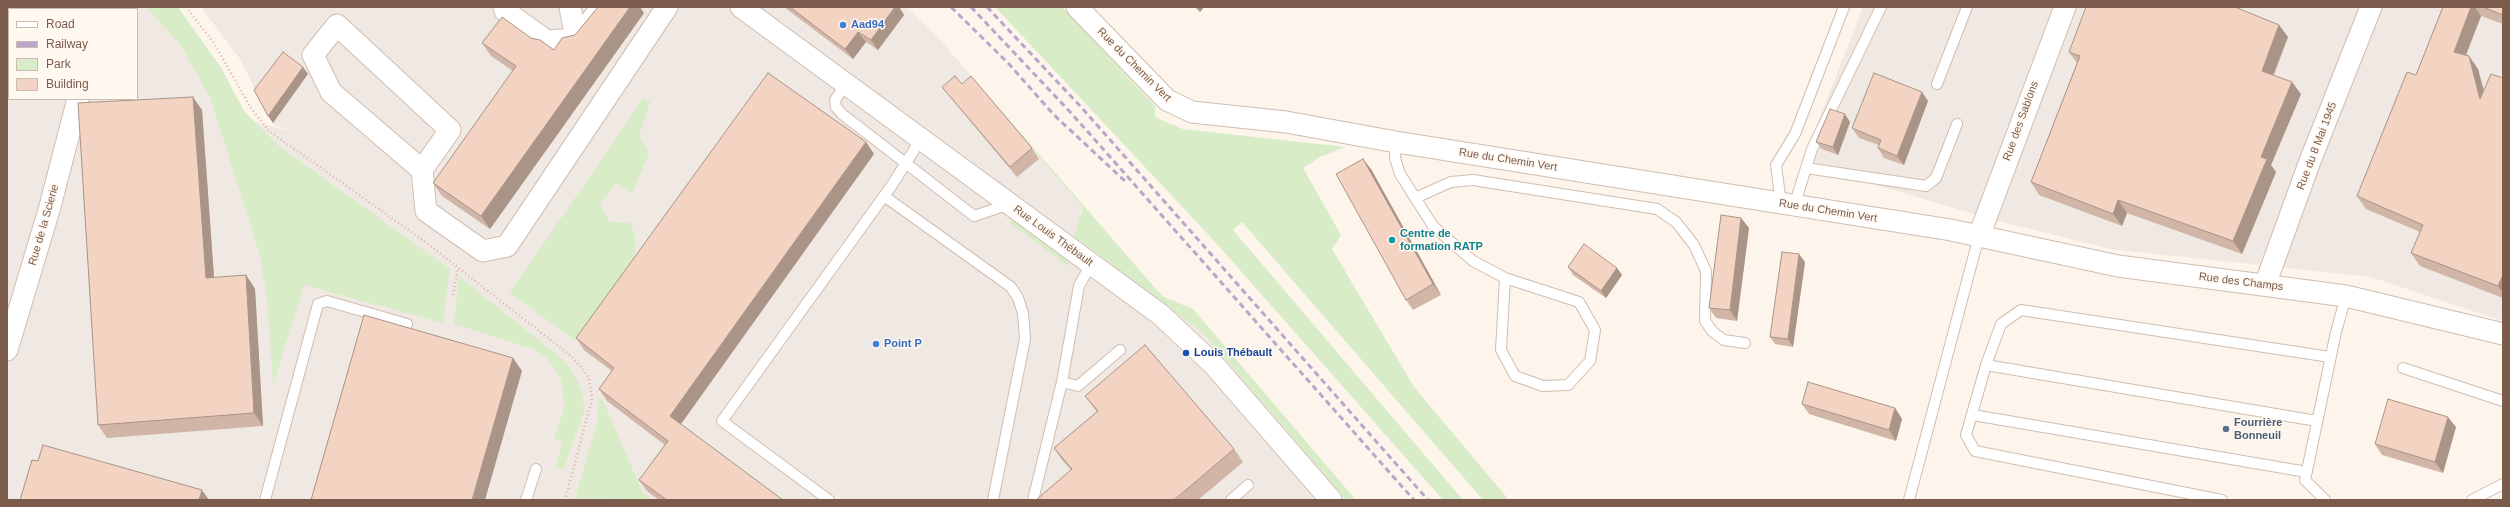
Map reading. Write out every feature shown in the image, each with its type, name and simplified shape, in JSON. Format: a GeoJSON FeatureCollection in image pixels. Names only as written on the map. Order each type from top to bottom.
{"type":"FeatureCollection","features":[{"type":"Feature","properties":{"kind":"street"},"geometry":{"type":"LineString","coordinates":[[504,7],[505,11],[547,40],[576,39],[602,7]]}},
{"type":"Feature","properties":{"kind":"street"},"geometry":{"type":"LineString","coordinates":[[570,7],[576,39]]}},
{"type":"Feature","properties":{"kind":"street","name":"Rue Louis Thébault"},"geometry":{"type":"LineString","coordinates":[[741,7],[1161,315],[1214,365],[1322,497]]}},
{"type":"Feature","properties":{"kind":"street","name":"Rue du Chemin Vert"},"geometry":{"type":"LineString","coordinates":[[1077,7],[1157,91],[1167,100],[1182,109],[1286,122],[1396,142],[1979,236]]}},
{"type":"Feature","properties":{"kind":"street","name":"Rue des Sablons"},"geometry":{"type":"LineString","coordinates":[[1979,236],[2064,7]]}},
{"type":"Feature","properties":{"kind":"street","name":"Rue du 8 Mai 1945"},"geometry":{"type":"LineString","coordinates":[[2265,285],[2310,161],[2371,7]]}},
{"type":"Feature","properties":{"kind":"street"},"geometry":{"type":"LineString","coordinates":[[422,170],[331,92],[313,55],[337,25],[450,130],[422,170],[426,211],[483,251],[507,246],[664,8]]}},
{"type":"Feature","properties":{"kind":"street","name":"Rue de la Scierie"},"geometry":{"type":"LineString","coordinates":[[7,350],[49,210],[78,100]]}},
{"type":"Feature","properties":{"kind":"street","name":"Rue des Champs"},"geometry":{"type":"LineString","coordinates":[[1979,236],[2118,266],[2346,296],[2503,334]]}},
{"type":"Feature","properties":{"kind":"lane"},"geometry":{"type":"LineString","coordinates":[[1787,205],[1776,165],[1796,134],[1844,7]]}},
{"type":"Feature","properties":{"kind":"lane"},"geometry":{"type":"LineString","coordinates":[[1787,205],[1806,168],[1812,149],[1881,7]]}},
{"type":"Feature","properties":{"kind":"lane"},"geometry":{"type":"LineString","coordinates":[[1936,84],[1967,7]]}},
{"type":"Feature","properties":{"kind":"lane"},"geometry":{"type":"LineString","coordinates":[[846,84],[835,100],[836,107],[842,114],[974,216],[1010,204]]}},
{"type":"Feature","properties":{"kind":"lane"},"geometry":{"type":"LineString","coordinates":[[1806,168],[1926,186],[1936,178],[1957,124]]}},
{"type":"Feature","properties":{"kind":"lane"},"geometry":{"type":"LineString","coordinates":[[829,500],[722,421],[884,196],[921,139]]}},
{"type":"Feature","properties":{"kind":"lane"},"geometry":{"type":"LineString","coordinates":[[1396,142],[1395,158],[1400,174],[1415,198],[1433,226],[1472,261],[1504,278],[1579,302],[1594,330],[1590,361],[1568,385],[1543,386],[1515,376],[1501,350],[1504,278]]}},
{"type":"Feature","properties":{"kind":"lane"},"geometry":{"type":"LineString","coordinates":[[1415,198],[1451,182],[1473,180],[1657,210],[1676,222],[1694,245],[1706,271],[1706,321],[1713,332],[1724,340],[1745,343]]}},
{"type":"Feature","properties":{"kind":"lane"},"geometry":{"type":"LineString","coordinates":[[884,196],[1010,287],[1018,298],[1026,328],[1025,339],[993,500]]}},
{"type":"Feature","properties":{"kind":"lane"},"geometry":{"type":"LineString","coordinates":[[1909,500],[1979,236]]}},
{"type":"Feature","properties":{"kind":"lane"},"geometry":{"type":"LineString","coordinates":[[1033,500],[1062,382],[1079,286],[1091,264]]}},
{"type":"Feature","properties":{"kind":"lane"},"geometry":{"type":"LineString","coordinates":[[2325,500],[2305,480],[2330,357],[2346,296]]}},
{"type":"Feature","properties":{"kind":"lane"},"geometry":{"type":"LineString","coordinates":[[265,500],[318,304],[327,301],[407,324]]}},
{"type":"Feature","properties":{"kind":"lane"},"geometry":{"type":"LineString","coordinates":[[2222,500],[1975,451],[1966,434],[1973,415],[1986,365],[2001,324],[2021,310],[2330,357]]}},
{"type":"Feature","properties":{"kind":"lane"},"geometry":{"type":"LineString","coordinates":[[1062,382],[1078,386],[1120,350]]}},
{"type":"Feature","properties":{"kind":"lane"},"geometry":{"type":"LineString","coordinates":[[1986,365],[2317,421]]}},
{"type":"Feature","properties":{"kind":"lane"},"geometry":{"type":"LineString","coordinates":[[2403,368],[2503,401]]}},
{"type":"Feature","properties":{"kind":"lane"},"geometry":{"type":"LineString","coordinates":[[1973,415],[2307,472]]}},
{"type":"Feature","properties":{"kind":"lane"},"geometry":{"type":"LineString","coordinates":[[526,500],[536,469]]}},
{"type":"Feature","properties":{"kind":"lane"},"geometry":{"type":"LineString","coordinates":[[2472,500],[2503,484]]}},
{"type":"Feature","properties":{"kind":"lane"},"geometry":{"type":"LineString","coordinates":[[1231,500],[1248,485]]}},
{"type":"Feature","properties":{"kind":"path"},"geometry":{"type":"LineString","coordinates":[[186,7],[214,43],[251,108],[269,131],[458,268],[571,356],[589,378],[592,399],[565,500]]}},
{"type":"Feature","properties":{"kind":"path"},"geometry":{"type":"LineString","coordinates":[[452,295],[458,268]]}},
{"type":"Feature","properties":{"kind":"shaded area"},"geometry":{"type":"Polygon","coordinates":[[[7,7],[146,7],[181,46],[210,98],[255,238],[220,112],[292,132],[273,124],[240,59],[201,7],[906,7],[940,40],[1083,208],[1074,236],[1204,334],[1346,500],[7,500],[7,7]]]}},
{"type":"Feature","properties":{"kind":"shaded area"},"geometry":{"type":"Polygon","coordinates":[[[1863,7],[2503,7],[2503,321],[2371,277],[2110,249],[1998,221],[1802,163],[1863,7]]]}},
{"type":"Feature","properties":{"kind":"green space"},"geometry":{"type":"Polygon","coordinates":[[[146,7],[178,7],[220,66],[244,111],[280,147],[450,269],[443,323],[304,285],[273,385],[267,299],[260,255],[210,98],[181,46],[146,7]]]}},
{"type":"Feature","properties":{"kind":"green space"},"geometry":{"type":"Polygon","coordinates":[[[995,7],[1062,7],[1155,106],[1155,116],[1183,129],[1345,147],[1320,157],[1303,168],[1341,235],[1332,249],[1414,387],[1509,500],[1483,500],[1242,222],[1233,230],[1463,500],[1443,500],[1217,244],[995,7]]]}},
{"type":"Feature","properties":{"kind":"green space"},"geometry":{"type":"Polygon","coordinates":[[[940,40],[1162,296],[1193,309],[1356,500],[1346,500],[1204,334],[1074,236],[1083,208],[940,40]]]}},
{"type":"Feature","properties":{"kind":"green space"},"geometry":{"type":"Polygon","coordinates":[[[644,97],[650,102],[639,136],[649,153],[632,194],[616,184],[600,204],[610,222],[630,223],[635,235],[635,262],[576,341],[510,293],[644,97]]]}},
{"type":"Feature","properties":{"kind":"green space"},"geometry":{"type":"Polygon","coordinates":[[[1014,220],[1067,258],[1069,267],[1009,222],[1014,220]]]}},
{"type":"Feature","properties":{"kind":"green space"},"geometry":{"type":"Polygon","coordinates":[[[459,276],[567,363],[578,382],[583,394],[584,412],[563,470],[555,467],[563,442],[554,438],[565,407],[561,380],[550,361],[533,349],[454,324],[459,276]]]}},
{"type":"Feature","properties":{"kind":"green space"},"geometry":{"type":"Polygon","coordinates":[[[598,399],[602,399],[643,493],[651,500],[575,498],[598,420],[598,399]]]}},
{"type":"Feature","properties":{"kind":"building"},"geometry":{"type":"Polygon","coordinates":[[[598,7],[630,7],[481,216],[433,183],[516,66],[482,43],[502,17],[531,38],[540,40],[554,50],[562,38],[575,35],[598,7]]]}},
{"type":"Feature","properties":{"kind":"building","name":"Aad94"},"geometry":{"type":"Polygon","coordinates":[[[790,7],[895,7],[871,40],[858,32],[845,49],[790,7]]]}},
{"type":"Feature","properties":{"kind":"building"},"geometry":{"type":"Polygon","coordinates":[[[2086,7],[2235,7],[2279,25],[2262,71],[2292,82],[2261,157],[2267,159],[2233,241],[2118,200],[2113,214],[2031,182],[2080,56],[2069,52],[2086,7]]]}},
{"type":"Feature","properties":{"kind":"building"},"geometry":{"type":"Polygon","coordinates":[[[2443,7],[2471,7],[2454,52],[2469,56],[2480,99],[2491,74],[2503,78],[2503,275],[2498,286],[2411,253],[2423,225],[2357,196],[2407,72],[2416,75],[2443,7]]]}},
{"type":"Feature","properties":{"kind":"building"},"geometry":{"type":"Polygon","coordinates":[[[2483,7],[2503,7],[2503,15],[2483,7]]]}},
{"type":"Feature","properties":{"kind":"building"},"geometry":{"type":"Polygon","coordinates":[[[283,52],[303,67],[268,116],[254,90],[283,52]]]}},
{"type":"Feature","properties":{"kind":"building"},"geometry":{"type":"Polygon","coordinates":[[[768,73],[866,142],[670,416],[783,500],[667,500],[639,480],[668,441],[599,389],[614,368],[576,338],[768,73]]]}},
{"type":"Feature","properties":{"kind":"building"},"geometry":{"type":"Polygon","coordinates":[[[1874,73],[1922,92],[1897,156],[1878,148],[1881,140],[1852,128],[1874,73]]]}},
{"type":"Feature","properties":{"kind":"building"},"geometry":{"type":"Polygon","coordinates":[[[955,76],[962,84],[971,76],[1032,148],[1010,167],[942,87],[955,76]]]}},
{"type":"Feature","properties":{"kind":"building"},"geometry":{"type":"Polygon","coordinates":[[[193,97],[206,278],[246,275],[254,413],[98,425],[78,103],[193,97]]]}},
{"type":"Feature","properties":{"kind":"building"},"geometry":{"type":"Polygon","coordinates":[[[1830,109],[1845,114],[1833,147],[1816,142],[1830,109]]]}},
{"type":"Feature","properties":{"kind":"building","name":"Centre de formation RATP"},"geometry":{"type":"Polygon","coordinates":[[[1363,159],[1433,284],[1406,300],[1336,174],[1363,159]]]}},
{"type":"Feature","properties":{"kind":"building"},"geometry":{"type":"Polygon","coordinates":[[[1721,215],[1741,218],[1730,310],[1709,308],[1721,215]]]}},
{"type":"Feature","properties":{"kind":"building"},"geometry":{"type":"Polygon","coordinates":[[[1584,244],[1617,268],[1601,291],[1568,267],[1584,244]]]}},
{"type":"Feature","properties":{"kind":"building"},"geometry":{"type":"Polygon","coordinates":[[[1782,252],[1799,254],[1788,339],[1770,337],[1782,252]]]}},
{"type":"Feature","properties":{"kind":"building"},"geometry":{"type":"Polygon","coordinates":[[[364,315],[513,358],[472,500],[311,500],[364,315]]]}},
{"type":"Feature","properties":{"kind":"building"},"geometry":{"type":"Polygon","coordinates":[[[1145,345],[1234,449],[1174,500],[1036,500],[1072,469],[1054,448],[1098,411],[1085,396],[1145,345]]]}},
{"type":"Feature","properties":{"kind":"building"},"geometry":{"type":"Polygon","coordinates":[[[1808,382],[1895,408],[1889,430],[1802,404],[1808,382]]]}},
{"type":"Feature","properties":{"kind":"building"},"geometry":{"type":"Polygon","coordinates":[[[2388,399],[2448,417],[2435,462],[2375,444],[2388,399]]]}},
{"type":"Feature","properties":{"kind":"building"},"geometry":{"type":"Polygon","coordinates":[[[43,445],[202,490],[199,500],[20,500],[32,460],[38,461],[43,445]]]}},
{"type":"Feature","properties":{"kind":"railway"},"geometry":{"type":"LineString","coordinates":[[951,7],[1008,63],[1054,115],[1127,183]]}},
{"type":"Feature","properties":{"kind":"railway"},"geometry":{"type":"LineString","coordinates":[[971,7],[1072,114],[1414,500]]}},
{"type":"Feature","properties":{"kind":"railway"},"geometry":{"type":"LineString","coordinates":[[987,7],[1081,107],[1428,500]]}},
{"type":"Feature","properties":{"kind":"place","name":"Aad94"},"geometry":{"type":"Point","coordinates":[843,25]}},
{"type":"Feature","properties":{"kind":"place","name":"Centre de formation RATP"},"geometry":{"type":"Point","coordinates":[1392,240]}},
{"type":"Feature","properties":{"kind":"place","name":"Point P"},"geometry":{"type":"Point","coordinates":[876,344]}},
{"type":"Feature","properties":{"kind":"place","name":"Louis Thébault"},"geometry":{"type":"Point","coordinates":[1186,353]}},
{"type":"Feature","properties":{"kind":"place","name":"Fourrière Bonneuil"},"geometry":{"type":"Point","coordinates":[2226,429]}}]}
